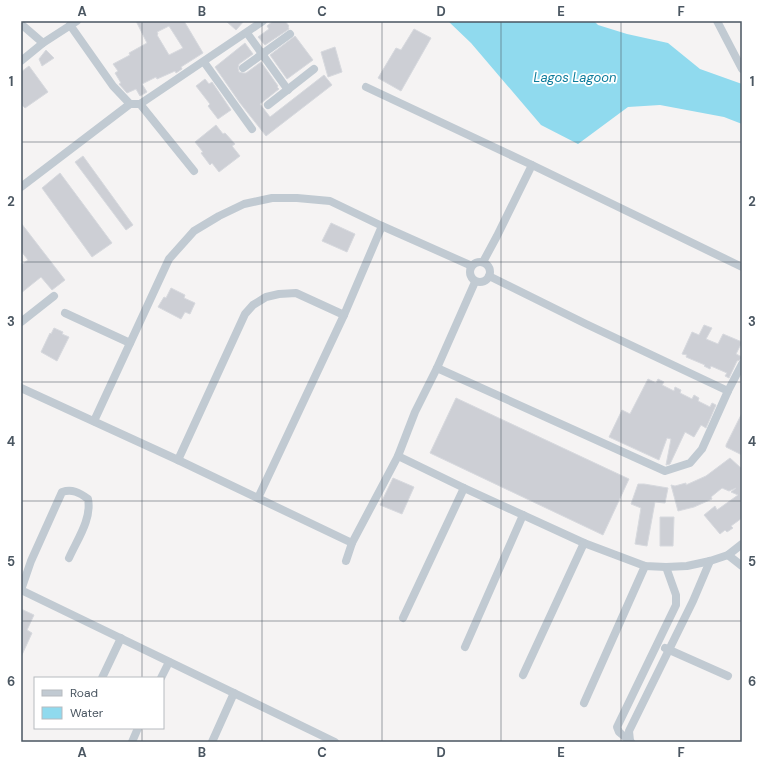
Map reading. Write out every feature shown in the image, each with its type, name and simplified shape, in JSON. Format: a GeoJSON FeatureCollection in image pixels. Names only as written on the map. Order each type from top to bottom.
{"type":"FeatureCollection","features":[{"type":"Feature","properties":{"kind":"street"},"geometry":{"type":"LineString","coordinates":[[21,187],[130,104],[140,104],[263,21]]}},
{"type":"Feature","properties":{"kind":"street"},"geometry":{"type":"LineString","coordinates":[[718,21],[742,69]]}},
{"type":"Feature","properties":{"kind":"street"},"geometry":{"type":"LineString","coordinates":[[21,61],[43,43],[74,23],[113,86],[130,104]]}},
{"type":"Feature","properties":{"kind":"street"},"geometry":{"type":"LineString","coordinates":[[21,24],[43,43]]}},
{"type":"Feature","properties":{"kind":"street"},"geometry":{"type":"LineString","coordinates":[[247,33],[288,90]]}},
{"type":"Feature","properties":{"kind":"street"},"geometry":{"type":"LineString","coordinates":[[243,68],[290,34]]}},
{"type":"Feature","properties":{"kind":"street"},"geometry":{"type":"LineString","coordinates":[[204,62],[252,129]]}},
{"type":"Feature","properties":{"kind":"street"},"geometry":{"type":"LineString","coordinates":[[268,105],[314,69]]}},
{"type":"Feature","properties":{"kind":"street"},"geometry":{"type":"LineString","coordinates":[[366,87],[532,165],[742,267]]}},
{"type":"Feature","properties":{"kind":"street"},"geometry":{"type":"LineString","coordinates":[[140,104],[194,171]]}},
{"type":"Feature","properties":{"kind":"street"},"geometry":{"type":"LineString","coordinates":[[483,262],[532,165]]}},
{"type":"Feature","properties":{"kind":"street"},"geometry":{"type":"LineString","coordinates":[[94,421],[169,259],[194,231],[219,216],[244,204],[272,198],[297,198],[330,201],[472,266]]}},
{"type":"Feature","properties":{"kind":"street"},"geometry":{"type":"LineString","coordinates":[[258,498],[344,314],[382,226]]}},
{"type":"Feature","properties":{"kind":"street"},"geometry":{"type":"LineString","coordinates":[[475,282],[470,276],[470,269],[479,262],[483,262]]}},
{"type":"Feature","properties":{"kind":"street"},"geometry":{"type":"LineString","coordinates":[[475,282],[484,282],[489,276],[489,268],[483,262]]}},
{"type":"Feature","properties":{"kind":"street"},"geometry":{"type":"LineString","coordinates":[[489,276],[728,391]]}},
{"type":"Feature","properties":{"kind":"street"},"geometry":{"type":"LineString","coordinates":[[346,561],[352,543],[398,456],[415,412],[438,368],[475,282]]}},
{"type":"Feature","properties":{"kind":"street"},"geometry":{"type":"LineString","coordinates":[[178,460],[245,314],[253,305],[266,297],[279,294],[296,293],[344,314]]}},
{"type":"Feature","properties":{"kind":"street"},"geometry":{"type":"LineString","coordinates":[[21,322],[54,296]]}},
{"type":"Feature","properties":{"kind":"street"},"geometry":{"type":"LineString","coordinates":[[65,313],[130,343]]}},
{"type":"Feature","properties":{"kind":"street"},"geometry":{"type":"LineString","coordinates":[[438,368],[665,471],[690,463],[702,449],[742,364]]}},
{"type":"Feature","properties":{"kind":"street"},"geometry":{"type":"LineString","coordinates":[[21,388],[178,460],[352,543]]}},
{"type":"Feature","properties":{"kind":"street"},"geometry":{"type":"LineString","coordinates":[[398,456],[584,543],[645,566],[687,566],[710,561],[728,554],[742,544]]}},
{"type":"Feature","properties":{"kind":"street"},"geometry":{"type":"LineString","coordinates":[[403,618],[464,488]]}},
{"type":"Feature","properties":{"kind":"street"},"geometry":{"type":"LineString","coordinates":[[69,558],[85,523],[89,506],[88,499],[80,493],[69,490],[62,492],[31,562],[21,590],[336,742]]}},
{"type":"Feature","properties":{"kind":"street"},"geometry":{"type":"LineString","coordinates":[[465,647],[523,515]]}},
{"type":"Feature","properties":{"kind":"street"},"geometry":{"type":"LineString","coordinates":[[522,675],[584,543]]}},
{"type":"Feature","properties":{"kind":"street"},"geometry":{"type":"LineString","coordinates":[[728,554],[742,566]]}},
{"type":"Feature","properties":{"kind":"street"},"geometry":{"type":"LineString","coordinates":[[631,742],[629,731],[693,601],[710,561]]}},
{"type":"Feature","properties":{"kind":"street"},"geometry":{"type":"LineString","coordinates":[[584,703],[645,566]]}},
{"type":"Feature","properties":{"kind":"street"},"geometry":{"type":"LineString","coordinates":[[631,742],[619,732],[617,727],[658,645],[676,605],[676,595],[666,567]]}},
{"type":"Feature","properties":{"kind":"street"},"geometry":{"type":"LineString","coordinates":[[102,677],[121,638]]}},
{"type":"Feature","properties":{"kind":"street"},"geometry":{"type":"LineString","coordinates":[[658,645],[728,676]]}},
{"type":"Feature","properties":{"kind":"street"},"geometry":{"type":"LineString","coordinates":[[162,677],[169,662]]}},
{"type":"Feature","properties":{"kind":"street"},"geometry":{"type":"LineString","coordinates":[[212,742],[234,693]]}},
{"type":"Feature","properties":{"kind":"street"},"geometry":{"type":"LineString","coordinates":[[631,699],[642,703]]}},
{"type":"Feature","properties":{"kind":"street"},"geometry":{"type":"LineString","coordinates":[[132,742],[138,729]]}},
{"type":"Feature","properties":{"kind":"water","name":"Lagos Lagoon"},"geometry":{"type":"Polygon","coordinates":[[[448,21],[594,21],[598,25],[627,34],[668,43],[700,69],[742,84],[742,124],[724,117],[660,105],[628,107],[578,144],[541,125],[471,43],[448,21]]]}},
{"type":"Feature","properties":{"kind":"building"},"geometry":{"type":"Polygon","coordinates":[[[136,21],[184,21],[203,53],[181,67],[182,69],[176,73],[175,71],[157,79],[156,77],[142,84],[147,92],[140,96],[136,89],[127,93],[119,84],[121,83],[115,73],[118,71],[113,64],[130,55],[129,53],[147,43],[136,21]],[[169,26],[157,32],[157,35],[169,55],[183,48],[169,26]]]}},
{"type":"Feature","properties":{"kind":"building"},"geometry":{"type":"Polygon","coordinates":[[[226,21],[244,21],[236,30],[226,21]]]}},
{"type":"Feature","properties":{"kind":"building"},"geometry":{"type":"Polygon","coordinates":[[[273,21],[285,21],[289,26],[289,29],[265,45],[258,37],[269,29],[267,26],[273,21]]]}},
{"type":"Feature","properties":{"kind":"building"},"geometry":{"type":"Polygon","coordinates":[[[414,29],[431,38],[401,91],[378,78],[396,48],[401,50],[414,29]]]}},
{"type":"Feature","properties":{"kind":"building"},"geometry":{"type":"Polygon","coordinates":[[[295,36],[313,60],[287,79],[270,55],[295,36]]]}},
{"type":"Feature","properties":{"kind":"building"},"geometry":{"type":"Polygon","coordinates":[[[245,43],[253,54],[239,64],[239,72],[246,73],[261,62],[278,86],[277,87],[279,89],[260,104],[270,117],[324,75],[332,85],[266,136],[240,103],[215,67],[245,43]]]}},
{"type":"Feature","properties":{"kind":"building"},"geometry":{"type":"Polygon","coordinates":[[[335,47],[342,72],[328,77],[321,52],[335,47]]]}},
{"type":"Feature","properties":{"kind":"building"},"geometry":{"type":"Polygon","coordinates":[[[46,50],[54,58],[42,66],[39,59],[46,50]]]}},
{"type":"Feature","properties":{"kind":"building"},"geometry":{"type":"Polygon","coordinates":[[[29,66],[48,92],[25,108],[21,104],[21,72],[29,66]]]}},
{"type":"Feature","properties":{"kind":"building"},"geometry":{"type":"Polygon","coordinates":[[[205,79],[209,84],[212,82],[231,110],[218,119],[208,106],[210,104],[196,86],[205,79]]]}},
{"type":"Feature","properties":{"kind":"building"},"geometry":{"type":"Polygon","coordinates":[[[216,125],[223,134],[225,133],[235,144],[232,146],[240,156],[219,172],[212,163],[210,165],[201,153],[203,152],[195,142],[216,125]]]}},
{"type":"Feature","properties":{"kind":"building"},"geometry":{"type":"Polygon","coordinates":[[[83,156],[133,225],[126,230],[75,162],[83,156]]]}},
{"type":"Feature","properties":{"kind":"building"},"geometry":{"type":"Polygon","coordinates":[[[60,173],[112,243],[92,257],[42,188],[60,173]]]}},
{"type":"Feature","properties":{"kind":"building"},"geometry":{"type":"Polygon","coordinates":[[[21,223],[65,280],[52,290],[41,277],[21,293],[21,265],[28,260],[21,251],[21,223]]]}},
{"type":"Feature","properties":{"kind":"building"},"geometry":{"type":"Polygon","coordinates":[[[331,223],[355,234],[347,252],[322,241],[331,223]]]}},
{"type":"Feature","properties":{"kind":"building"},"geometry":{"type":"Polygon","coordinates":[[[171,288],[185,295],[184,298],[195,303],[190,314],[185,312],[181,319],[158,307],[164,297],[166,298],[171,288]]]}},
{"type":"Feature","properties":{"kind":"building"},"geometry":{"type":"Polygon","coordinates":[[[704,325],[712,328],[706,339],[718,344],[723,334],[742,342],[736,354],[742,357],[742,359],[737,361],[729,378],[725,376],[727,373],[711,366],[710,369],[704,366],[705,365],[686,357],[687,355],[682,354],[692,332],[699,335],[704,325]]]}},
{"type":"Feature","properties":{"kind":"building"},"geometry":{"type":"Polygon","coordinates":[[[54,328],[63,332],[62,334],[69,337],[57,361],[41,352],[54,328]]]}},
{"type":"Feature","properties":{"kind":"building"},"geometry":{"type":"Polygon","coordinates":[[[648,379],[656,383],[658,379],[664,382],[662,385],[674,391],[675,387],[681,390],[680,393],[692,399],[694,395],[699,398],[698,401],[710,407],[712,403],[716,405],[706,428],[701,425],[694,437],[685,432],[670,464],[666,465],[671,439],[667,438],[659,460],[609,437],[622,410],[630,414],[648,379]]]}},
{"type":"Feature","properties":{"kind":"building"},"geometry":{"type":"Polygon","coordinates":[[[456,398],[629,479],[603,535],[430,453],[456,398]]]}},
{"type":"Feature","properties":{"kind":"building"},"geometry":{"type":"Polygon","coordinates":[[[742,413],[742,455],[726,447],[726,445],[742,413]]]}},
{"type":"Feature","properties":{"kind":"building"},"geometry":{"type":"Polygon","coordinates":[[[730,458],[742,469],[742,518],[731,526],[733,528],[727,532],[725,530],[720,534],[704,515],[715,506],[717,510],[738,495],[731,492],[736,488],[729,491],[722,488],[711,497],[712,499],[694,507],[678,511],[671,485],[675,486],[686,483],[686,485],[706,476],[730,458]]]}},
{"type":"Feature","properties":{"kind":"building"},"geometry":{"type":"Polygon","coordinates":[[[393,478],[414,487],[402,514],[380,505],[393,478]]]}},
{"type":"Feature","properties":{"kind":"building"},"geometry":{"type":"Polygon","coordinates":[[[638,484],[668,488],[665,503],[655,502],[647,546],[635,544],[641,508],[631,504],[638,484]]]}},
{"type":"Feature","properties":{"kind":"building"},"geometry":{"type":"Polygon","coordinates":[[[660,517],[674,517],[673,546],[660,546],[660,517]]]}},
{"type":"Feature","properties":{"kind":"building"},"geometry":{"type":"Polygon","coordinates":[[[21,609],[34,615],[27,630],[32,633],[21,657],[21,609]]]}}]}
